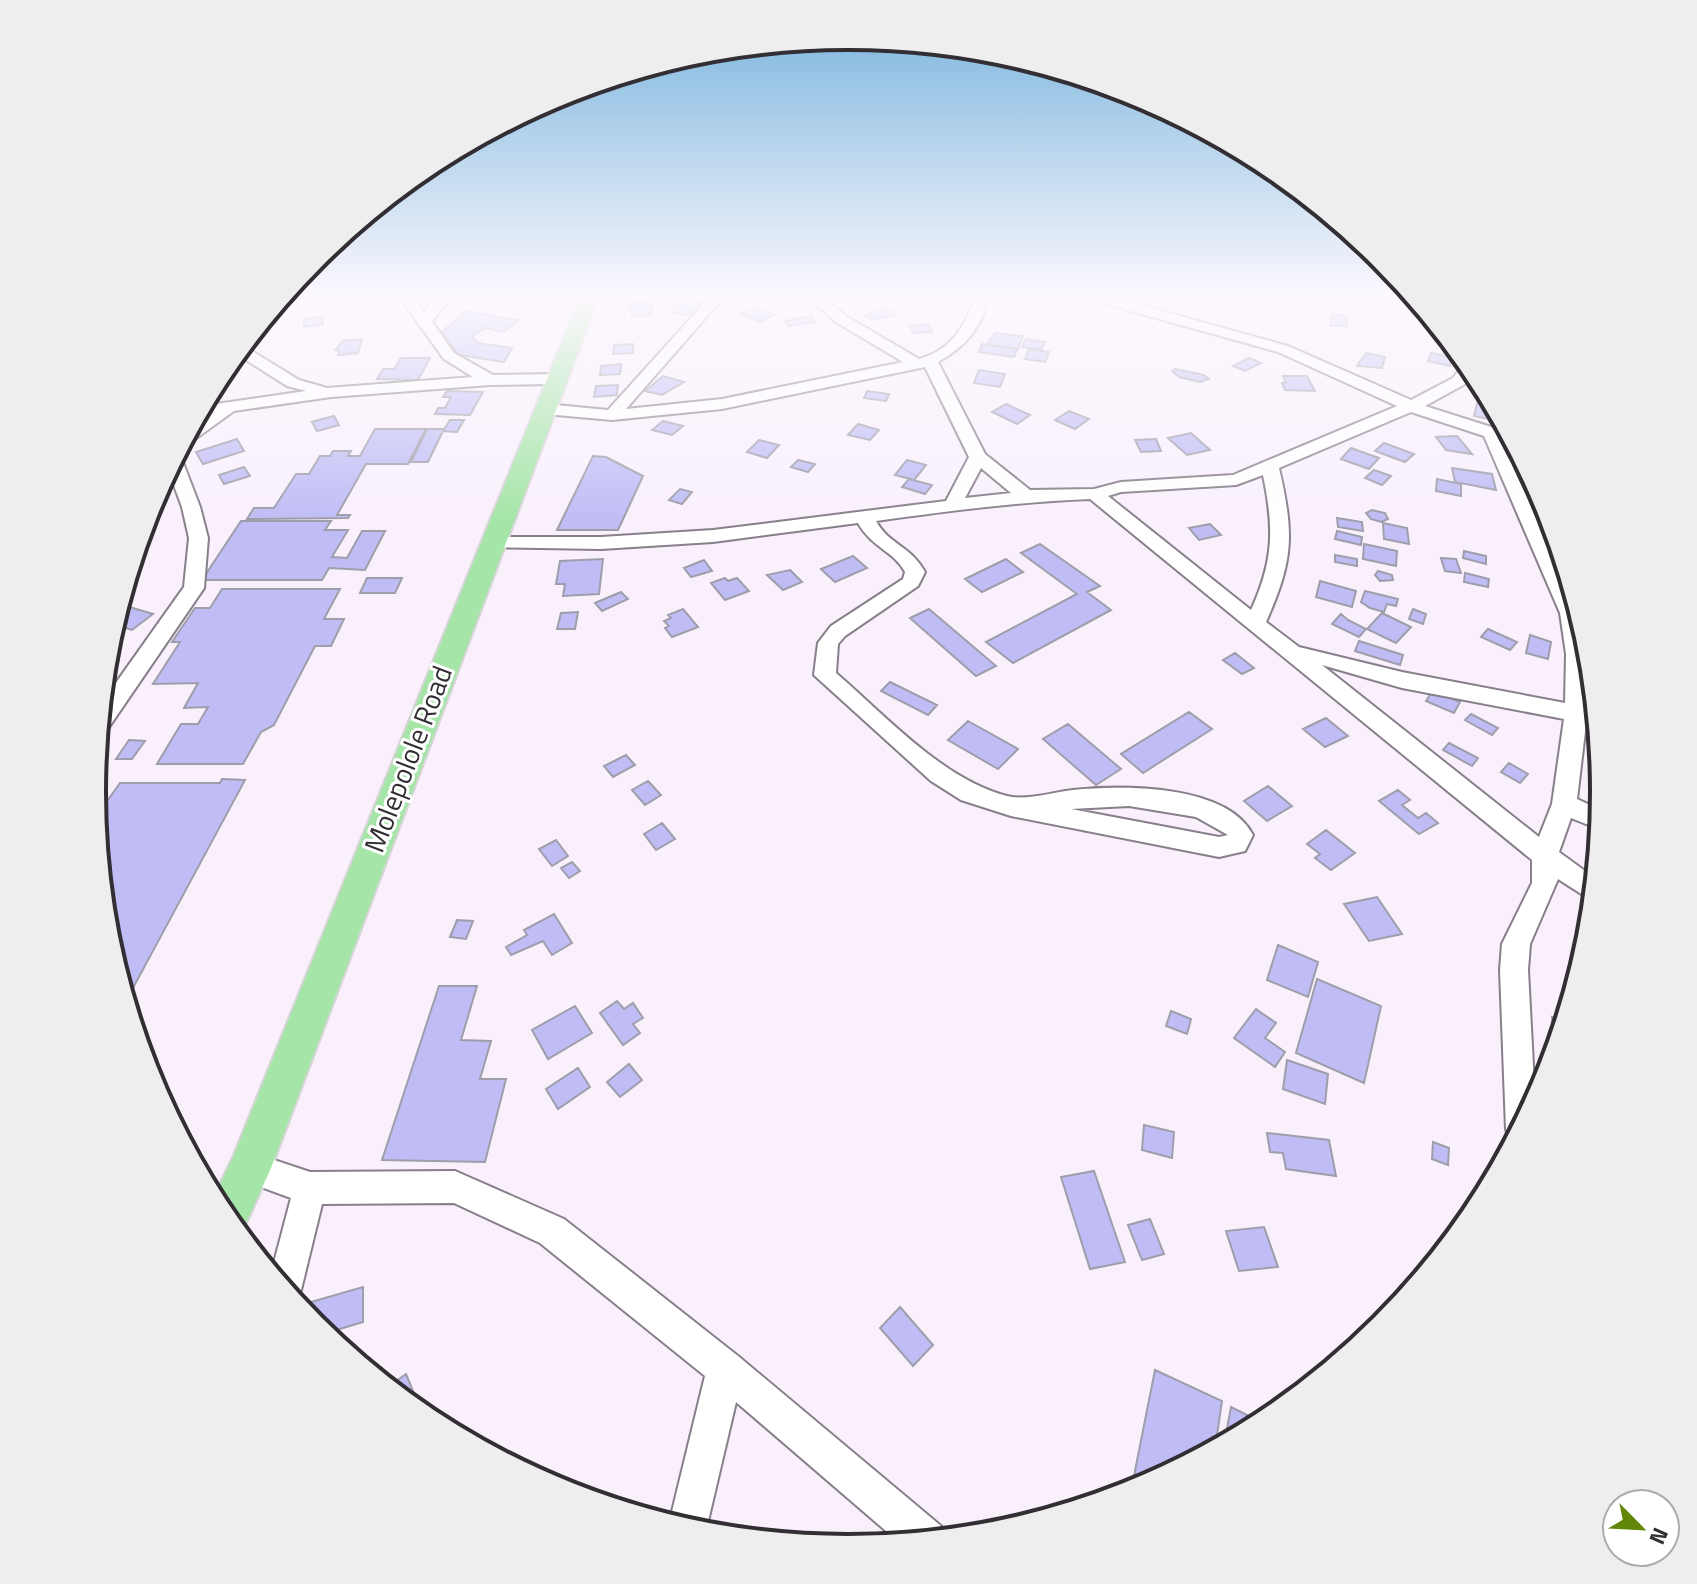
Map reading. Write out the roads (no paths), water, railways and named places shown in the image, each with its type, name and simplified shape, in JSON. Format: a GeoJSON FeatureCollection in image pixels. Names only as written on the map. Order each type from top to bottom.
{"type":"FeatureCollection","features":[{"type":"Feature","properties":{"kind":"main road","name":"Molepolole Road"},"geometry":{"type":"LineString","coordinates":[[233,1205],[250,1168],[558,372]]}},
{"type":"Feature","properties":{"kind":"street"},"geometry":{"type":"LineString","coordinates":[[275,372],[293,383],[331,392]]}},
{"type":"Feature","properties":{"kind":"street"},"geometry":{"type":"LineString","coordinates":[[476,372],[490,380]]}},
{"type":"Feature","properties":{"kind":"street"},"geometry":{"type":"LineString","coordinates":[[612,415],[650,372]]}},
{"type":"Feature","properties":{"kind":"street"},"geometry":{"type":"LineString","coordinates":[[545,409],[612,415],[722,404],[876,372]]}},
{"type":"Feature","properties":{"kind":"street"},"geometry":{"type":"LineString","coordinates":[[929,372],[978,457],[1026,496]]}},
{"type":"Feature","properties":{"kind":"street"},"geometry":{"type":"LineString","coordinates":[[1334,372],[1410,406],[1499,437]]}},
{"type":"Feature","properties":{"kind":"street"},"geometry":{"type":"LineString","coordinates":[[492,543],[601,543],[713,536],[1026,496],[1094,494],[1121,487],[1236,480],[1437,395],[1462,376]]}},
{"type":"Feature","properties":{"kind":"street"},"geometry":{"type":"LineString","coordinates":[[213,409],[331,392],[490,380],[555,379]]}},
{"type":"Feature","properties":{"kind":"street"},"geometry":{"type":"LineString","coordinates":[[204,425],[231,407]]}},
{"type":"Feature","properties":{"kind":"street"},"geometry":{"type":"LineString","coordinates":[[951,508],[978,457]]}},
{"type":"Feature","properties":{"kind":"street"},"geometry":{"type":"LineString","coordinates":[[1510,457],[1565,600]]}},
{"type":"Feature","properties":{"kind":"street"},"geometry":{"type":"LineString","coordinates":[[1256,622],[1273,585],[1282,554],[1282,522],[1270,467]]}},
{"type":"Feature","properties":{"kind":"street"},"geometry":{"type":"LineString","coordinates":[[112,706],[194,588],[201,566],[196,514],[179,473]]}},
{"type":"Feature","properties":{"kind":"street"},"geometry":{"type":"LineString","coordinates":[[1094,494],[1584,884]]}},
{"type":"Feature","properties":{"kind":"street"},"geometry":{"type":"LineString","coordinates":[[865,518],[875,536],[889,549],[908,559],[915,572],[911,582],[838,631],[828,643],[825,675],[939,775],[969,793],[1011,807],[1219,847],[1236,844],[1241,835],[1237,827],[1219,815],[1146,796],[1113,794],[1011,807]]}},
{"type":"Feature","properties":{"kind":"street"},"geometry":{"type":"LineString","coordinates":[[1575,644],[1585,702]]}},
{"type":"Feature","properties":{"kind":"street"},"geometry":{"type":"LineString","coordinates":[[1292,650],[1402,680],[1586,716]]}},
{"type":"Feature","properties":{"kind":"street"},"geometry":{"type":"LineString","coordinates":[[1520,1107],[1514,970],[1516,944],[1545,883],[1545,856],[1564,804],[1586,718]]}},
{"type":"Feature","properties":{"kind":"street"},"geometry":{"type":"LineString","coordinates":[[1564,804],[1590,815]]}},
{"type":"Feature","properties":{"kind":"street"},"geometry":{"type":"LineString","coordinates":[[250,1168],[310,1188],[455,1187],[552,1231],[725,1369],[916,1530]]}},
{"type":"Feature","properties":{"kind":"street"},"geometry":{"type":"LineString","coordinates":[[287,1277],[310,1188]]}},
{"type":"Feature","properties":{"kind":"street"},"geometry":{"type":"LineString","coordinates":[[690,1517],[725,1369]]}}]}
